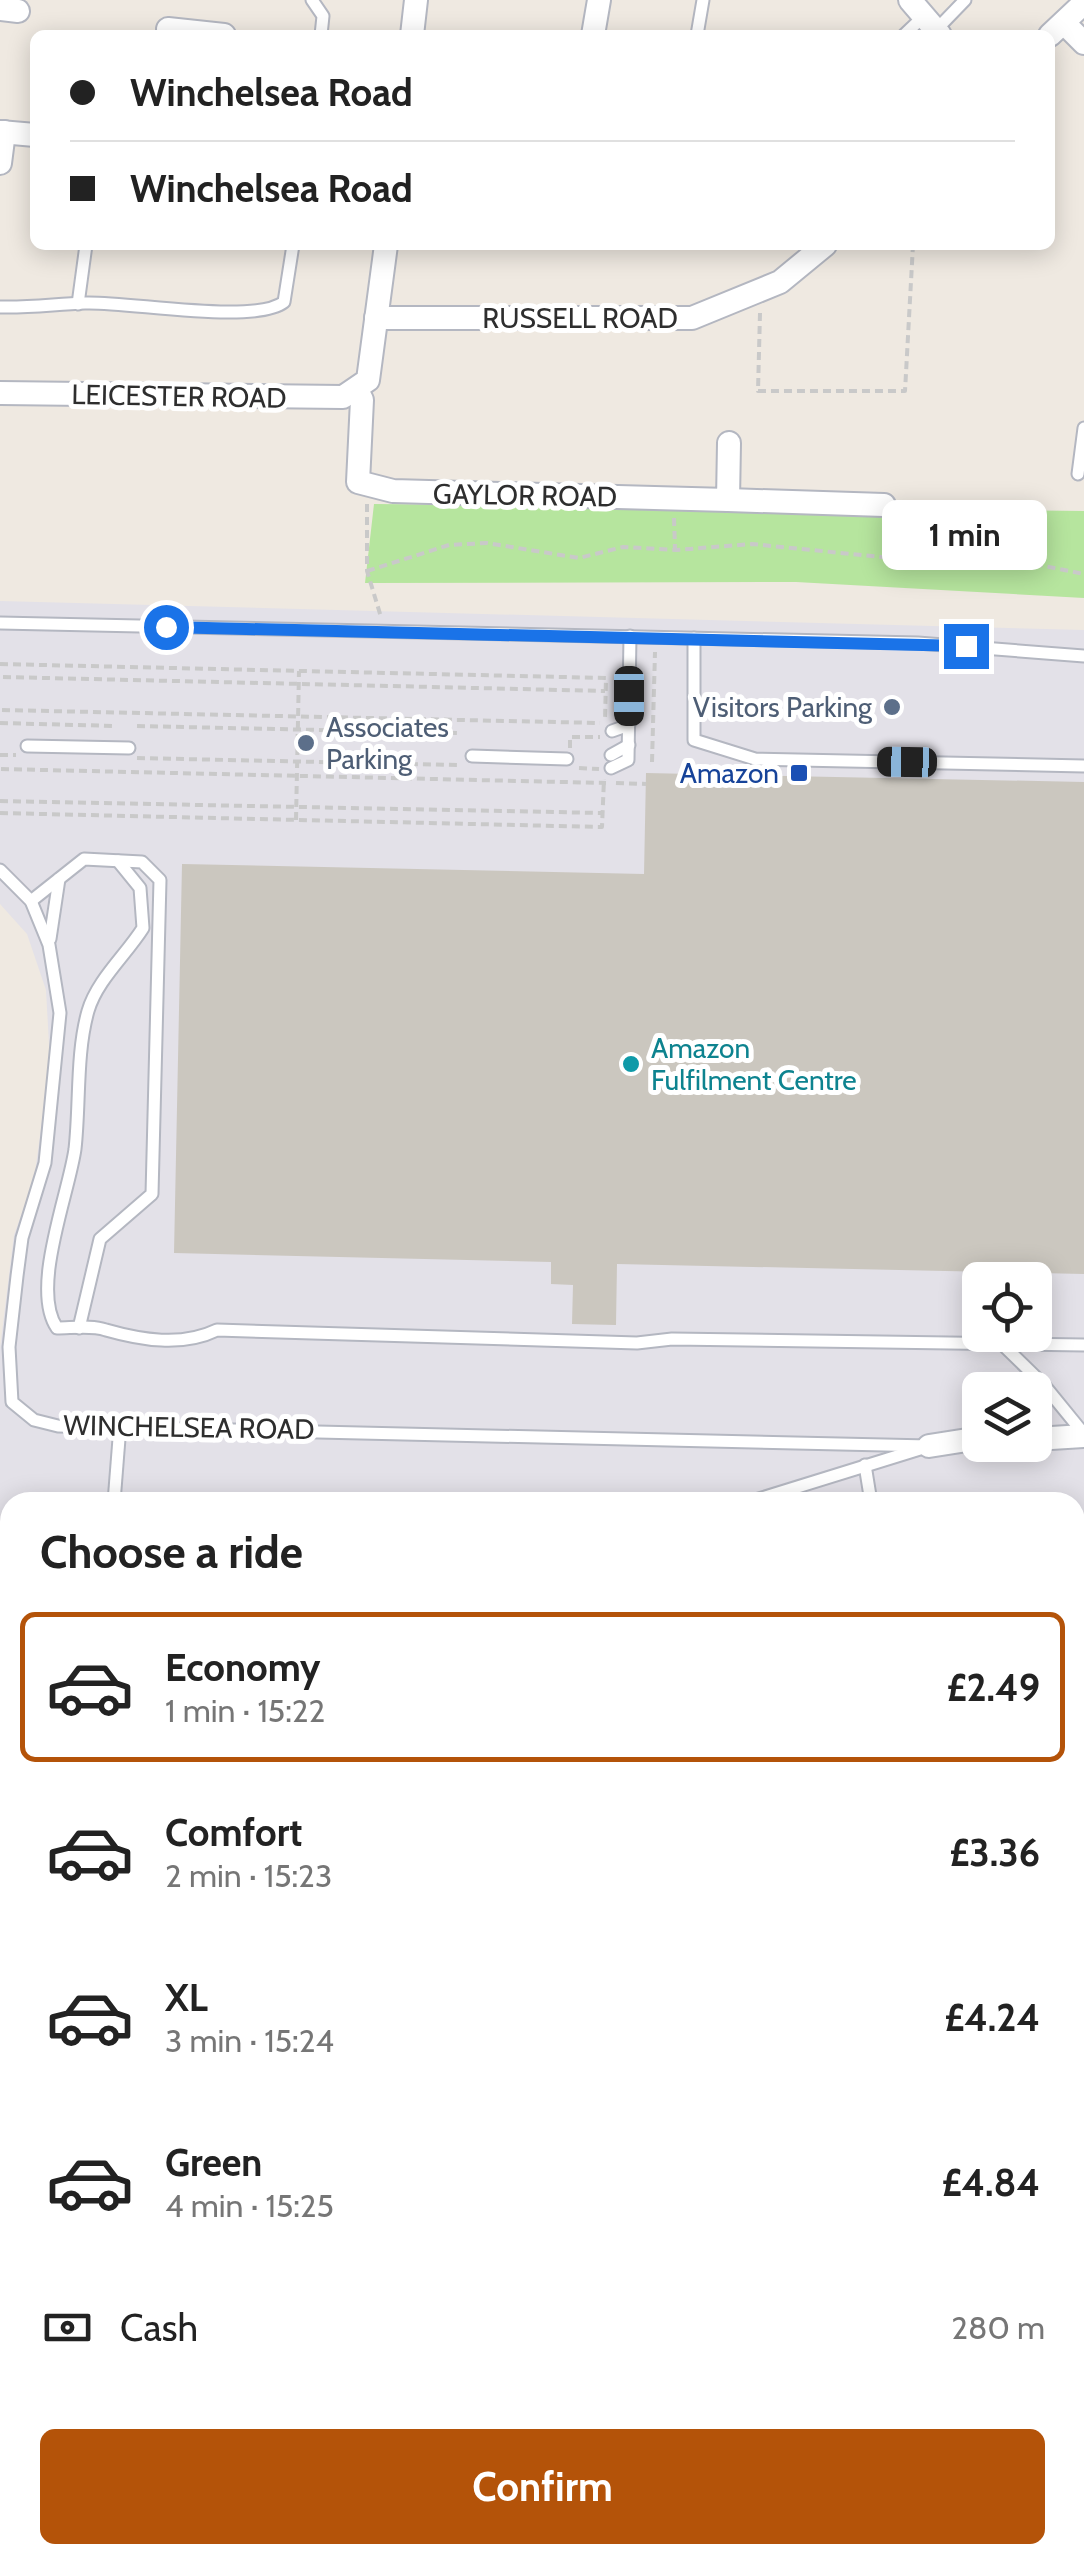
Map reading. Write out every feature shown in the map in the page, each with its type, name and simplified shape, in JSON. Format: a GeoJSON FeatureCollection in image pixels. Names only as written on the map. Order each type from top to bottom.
{"type":"FeatureCollection","features":[{"type":"Feature","properties":{"kind":"street"},"geometry":{"type":"LineString","coordinates":[[413,30],[416,0]]}},
{"type":"Feature","properties":{"kind":"street"},"geometry":{"type":"LineString","coordinates":[[594,30],[599,0]]}},
{"type":"Feature","properties":{"kind":"street"},"geometry":{"type":"LineString","coordinates":[[1084,3],[1057,29],[1084,44]]}},
{"type":"Feature","properties":{"kind":"street"},"geometry":{"type":"LineString","coordinates":[[168,29],[177,30]]}},
{"type":"Feature","properties":{"kind":"street"},"geometry":{"type":"LineString","coordinates":[[0,163],[2,132],[30,135]]}},
{"type":"Feature","properties":{"kind":"street"},"geometry":{"type":"LineString","coordinates":[[358,482],[362,400],[358,390],[368,380],[372,366],[385,250]]}},
{"type":"Feature","properties":{"kind":"street","name":"RUSSELL ROAD"},"geometry":{"type":"LineString","coordinates":[[376,318],[692,318],[780,282],[816,250]]}},
{"type":"Feature","properties":{"kind":"street","name":"LEICESTER ROAD"},"geometry":{"type":"LineString","coordinates":[[0,392],[323,398],[358,390]]}},
{"type":"Feature","properties":{"kind":"street"},"geometry":{"type":"LineString","coordinates":[[728,500],[730,443]]}},
{"type":"Feature","properties":{"kind":"street","name":"GAYLOR ROAD"},"geometry":{"type":"LineString","coordinates":[[358,482],[394,492],[884,505]]}},
{"type":"Feature","properties":{"kind":"street"},"geometry":{"type":"LineString","coordinates":[[1052,1438],[1084,1435]]}},
{"type":"Feature","properties":{"kind":"street"},"geometry":{"type":"LineString","coordinates":[[928,1446],[962,1441]]}},
{"type":"Feature","properties":{"kind":"lane"},"geometry":{"type":"LineString","coordinates":[[312,0],[323,16],[322,30]]}},
{"type":"Feature","properties":{"kind":"lane"},"geometry":{"type":"LineString","coordinates":[[698,30],[703,0]]}},
{"type":"Feature","properties":{"kind":"lane"},"geometry":{"type":"LineString","coordinates":[[927,20],[965,0]]}},
{"type":"Feature","properties":{"kind":"lane"},"geometry":{"type":"LineString","coordinates":[[78,304],[85,250]]}},
{"type":"Feature","properties":{"kind":"lane"},"geometry":{"type":"LineString","coordinates":[[0,307],[78,304],[248,312],[284,302],[292,250]]}},
{"type":"Feature","properties":{"kind":"lane"},"geometry":{"type":"LineString","coordinates":[[1078,474],[1084,428]]}},
{"type":"Feature","properties":{"kind":"lane"},"geometry":{"type":"LineString","coordinates":[[0,623],[944,644],[1084,656]]}},
{"type":"Feature","properties":{"kind":"lane"},"geometry":{"type":"LineString","coordinates":[[609,764],[628,760],[630,636]]}},
{"type":"Feature","properties":{"kind":"lane"},"geometry":{"type":"LineString","coordinates":[[694,638],[694,740],[725,751],[755,760],[1084,766]]}},
{"type":"Feature","properties":{"kind":"lane"},"geometry":{"type":"LineString","coordinates":[[607,730],[629,725]]}},
{"type":"Feature","properties":{"kind":"lane"},"geometry":{"type":"LineString","coordinates":[[28,746],[133,753]]}},
{"type":"Feature","properties":{"kind":"lane"},"geometry":{"type":"LineString","coordinates":[[472,756],[567,759]]}},
{"type":"Feature","properties":{"kind":"lane"},"geometry":{"type":"LineString","coordinates":[[31,901],[84,859],[142,862],[160,880],[152,1194],[100,1238],[79,1328]]}},
{"type":"Feature","properties":{"kind":"lane"},"geometry":{"type":"LineString","coordinates":[[118,860],[140,888],[143,928],[100,987],[88,1012],[74,1153],[58,1218],[50,1282],[49,1316],[57,1328],[105,1329],[123,1338],[197,1340],[217,1330],[230,1330],[637,1343],[672,1339],[962,1343]]}},
{"type":"Feature","properties":{"kind":"lane","name":"WINCHELSEA ROAD"},"geometry":{"type":"LineString","coordinates":[[0,870],[31,901],[50,944],[60,1013],[45,1163],[22,1238],[8,1372],[12,1402],[34,1420],[58,1426],[928,1446]]}},
{"type":"Feature","properties":{"kind":"lane"},"geometry":{"type":"LineString","coordinates":[[50,944],[61,875]]}},
{"type":"Feature","properties":{"kind":"lane"},"geometry":{"type":"LineString","coordinates":[[1052,1345],[1084,1345]]}},
{"type":"Feature","properties":{"kind":"lane"},"geometry":{"type":"LineString","coordinates":[[1011,1352],[1084,1435]]}},
{"type":"Feature","properties":{"kind":"lane"},"geometry":{"type":"LineString","coordinates":[[117,1492],[120,1426]]}},
{"type":"Feature","properties":{"kind":"lane"},"geometry":{"type":"LineString","coordinates":[[781,1492],[928,1446]]}},
{"type":"Feature","properties":{"kind":"lane"},"geometry":{"type":"LineString","coordinates":[[865,1466],[869,1492]]}},
{"type":"Feature","properties":{"kind":"path"},"geometry":{"type":"LineString","coordinates":[[753,296],[760,306],[758,391],[905,391],[913,250]]}},
{"type":"Feature","properties":{"kind":"path"},"geometry":{"type":"LineString","coordinates":[[358,482],[367,498],[367,571],[380,610]]}},
{"type":"Feature","properties":{"kind":"path"},"geometry":{"type":"LineString","coordinates":[[672,498],[676,550]]}},
{"type":"Feature","properties":{"kind":"path"},"geometry":{"type":"LineString","coordinates":[[367,571],[449,545],[488,543],[579,558],[623,548],[676,550],[752,544],[891,558],[1005,558],[1084,574]]}},
{"type":"Feature","properties":{"kind":"path"},"geometry":{"type":"LineString","coordinates":[[652,762],[656,637]]}},
{"type":"Feature","properties":{"kind":"path"},"geometry":{"type":"LineString","coordinates":[[0,664],[606,678],[607,730],[298,716],[2,710]]}},
{"type":"Feature","properties":{"kind":"path"},"geometry":{"type":"LineString","coordinates":[[296,820],[299,671]]}},
{"type":"Feature","properties":{"kind":"path"},"geometry":{"type":"LineString","coordinates":[[3,677],[605,691]]}},
{"type":"Feature","properties":{"kind":"path"},"geometry":{"type":"LineString","coordinates":[[0,724],[116,726]]}},
{"type":"Feature","properties":{"kind":"path"},"geometry":{"type":"LineString","coordinates":[[137,726],[458,733]]}},
{"type":"Feature","properties":{"kind":"path"},"geometry":{"type":"LineString","coordinates":[[133,753],[458,765]]}},
{"type":"Feature","properties":{"kind":"path"},"geometry":{"type":"LineString","coordinates":[[0,813],[602,827],[609,764]]}},
{"type":"Feature","properties":{"kind":"path"},"geometry":{"type":"LineString","coordinates":[[1,770],[646,784]]}},
{"type":"Feature","properties":{"kind":"path"},"geometry":{"type":"LineString","coordinates":[[0,800],[603,813]]}},
{"type":"Feature","properties":{"kind":"shaded area"},"geometry":{"type":"Polygon","coordinates":[[[0,601],[1084,630],[1084,1492],[0,1492],[0,1348],[14,1235],[34,1180],[50,1062],[46,990],[27,934],[0,904],[0,601]]]}},
{"type":"Feature","properties":{"kind":"green space"},"geometry":{"type":"Polygon","coordinates":[[[374,504],[1084,511],[1084,598],[796,582],[365,583],[374,504]]]}},
{"type":"Feature","properties":{"kind":"building","name":"Amazon Fulfilment Centre"},"geometry":{"type":"Polygon","coordinates":[[[646,773],[1084,782],[1084,1274],[1052,1273],[1052,1262],[962,1262],[962,1271],[617,1264],[616,1325],[572,1324],[573,1285],[551,1284],[551,1262],[174,1253],[182,864],[644,874],[646,773]]]}},
{"type":"Feature","properties":{"kind":"place","name":"Visitors Parking"},"geometry":{"type":"Point","coordinates":[892,707]}},
{"type":"Feature","properties":{"kind":"place","name":"Associates Parking"},"geometry":{"type":"Point","coordinates":[306,743]}},
{"type":"Feature","properties":{"kind":"place","name":"Amazon"},"geometry":{"type":"Point","coordinates":[799,773]}},
{"type":"Feature","properties":{"kind":"place","name":"Amazon Fulfilment Centre"},"geometry":{"type":"Point","coordinates":[631,1064]}},
{"type":"Feature","properties":{"kind":"route"},"geometry":{"type":"LineString","coordinates":[[166,627],[966,646]]}}]}
